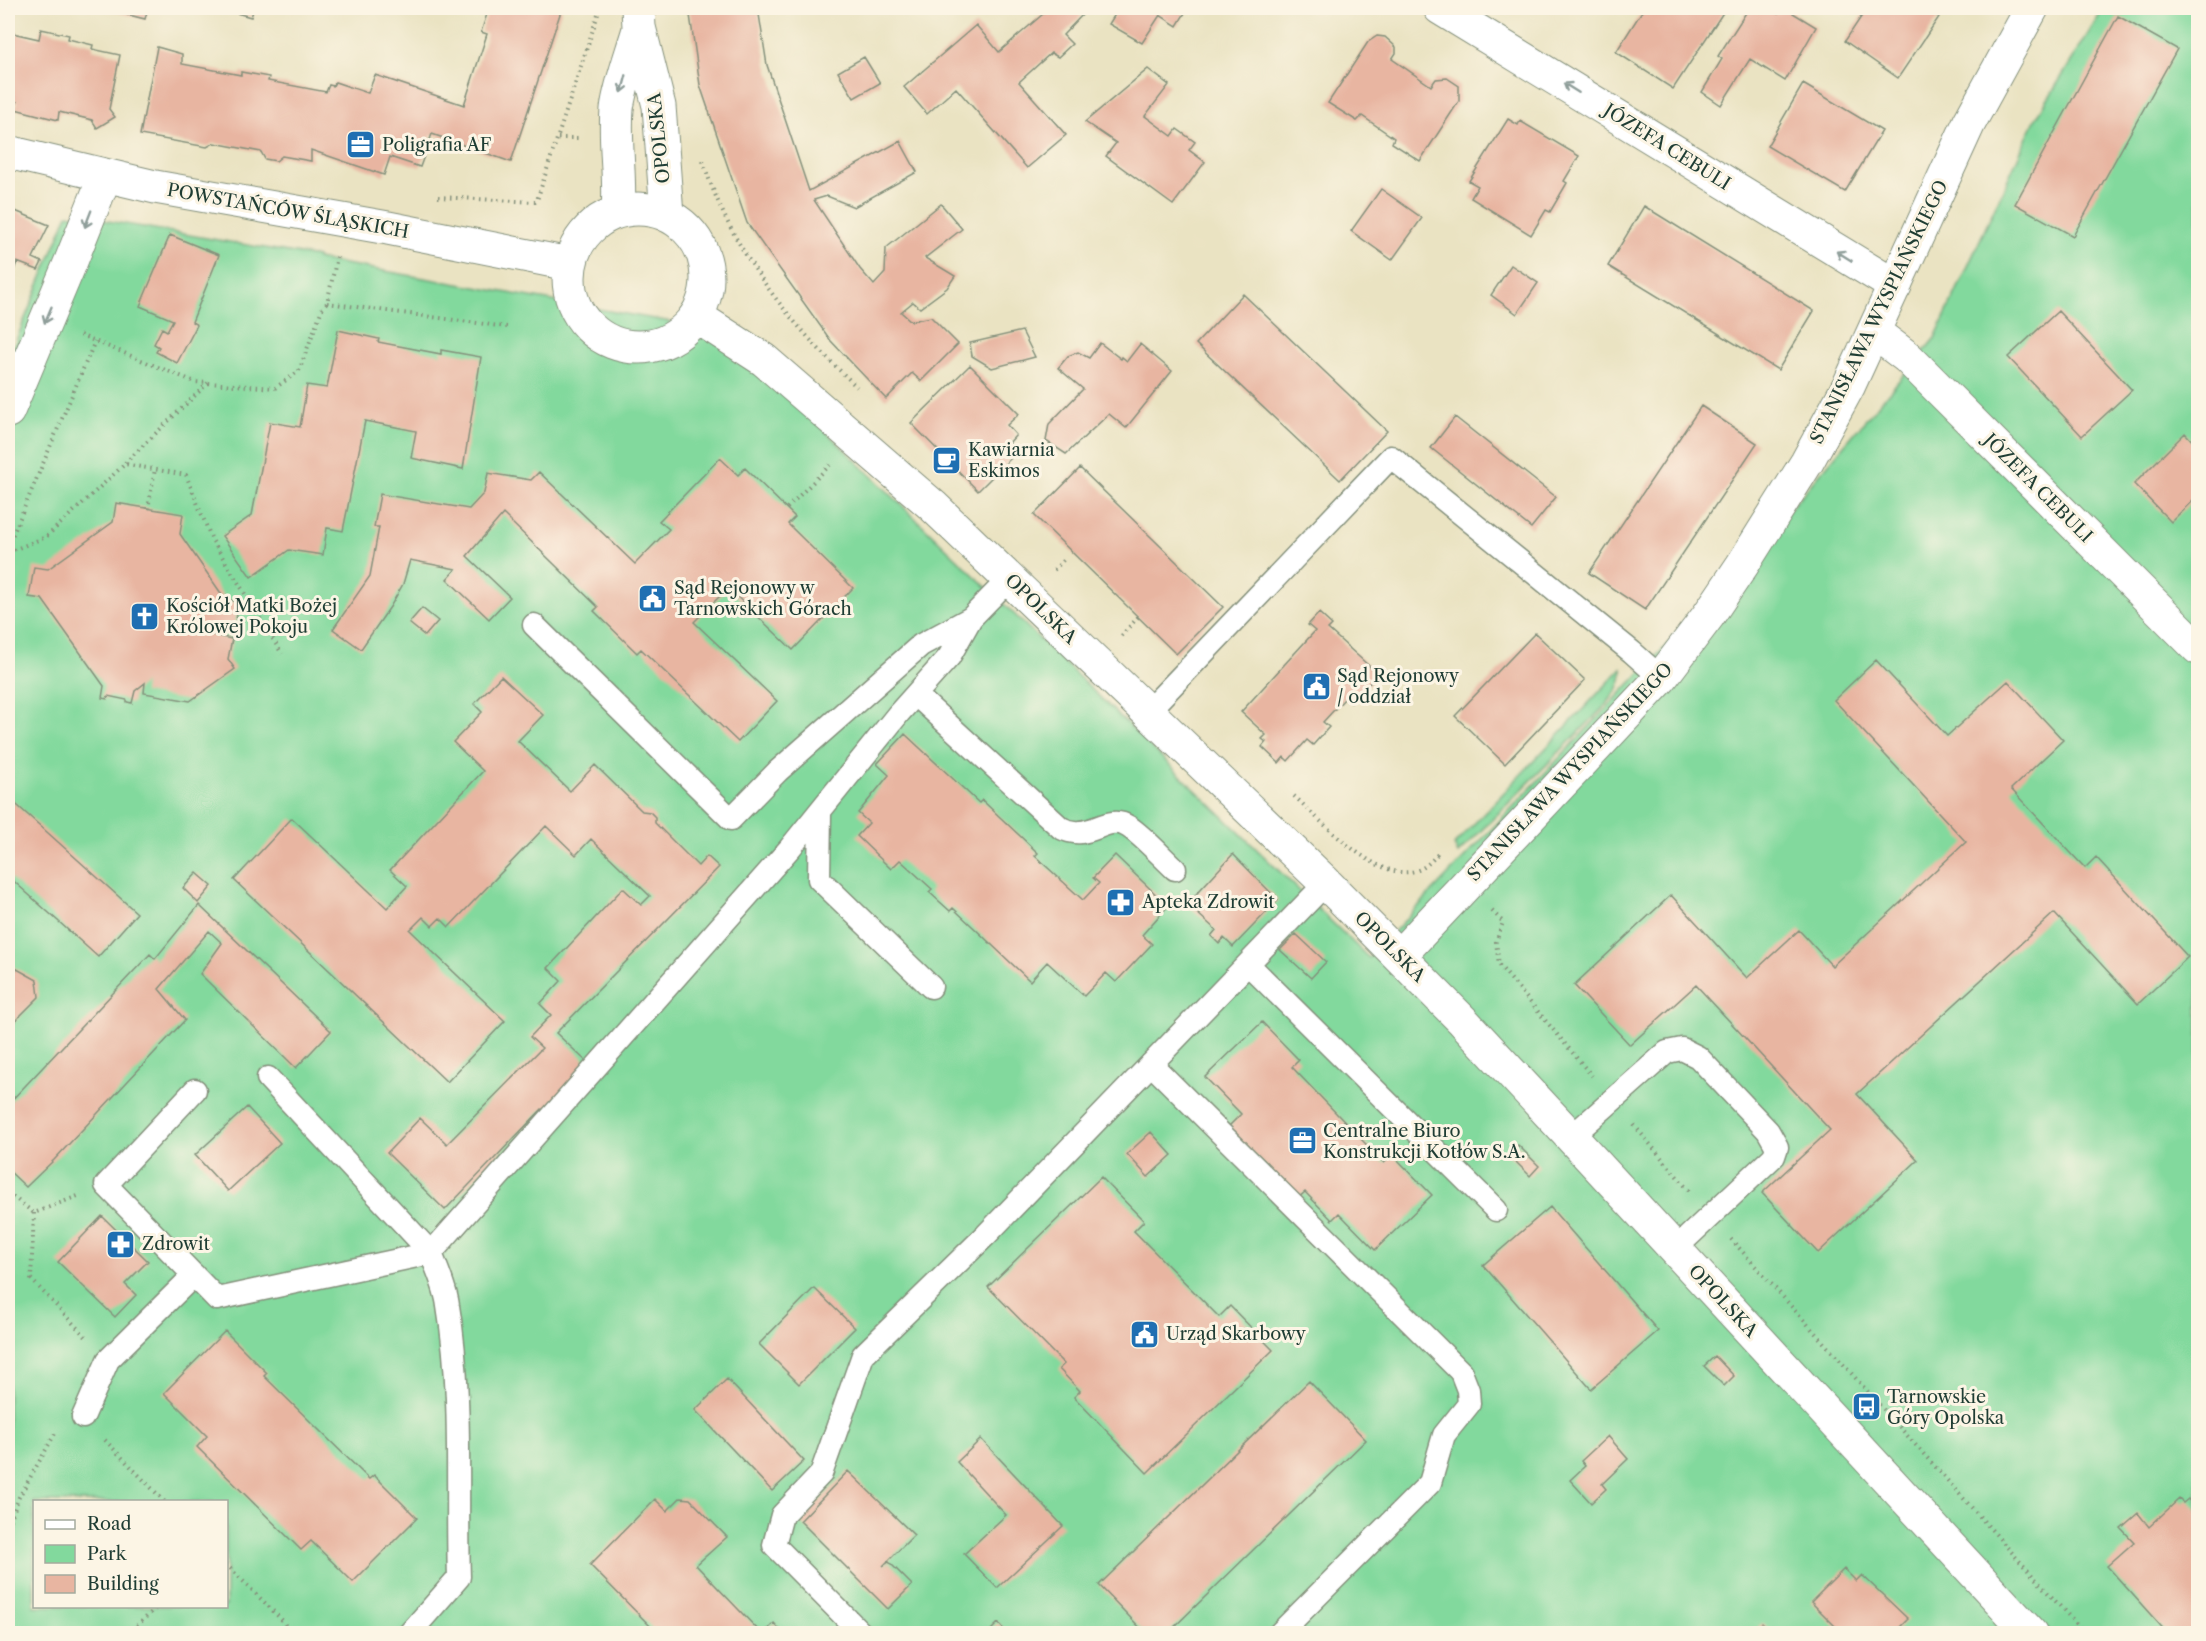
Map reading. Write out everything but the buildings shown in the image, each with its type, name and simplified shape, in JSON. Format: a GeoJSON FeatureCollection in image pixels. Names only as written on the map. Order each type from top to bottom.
{"type":"FeatureCollection","features":[{"type":"Feature","properties":{"kind":"street","name":"JÓZEFA CEBULI"},"geometry":{"type":"LineString","coordinates":[[1440,8],[1894,286]]}},
{"type":"Feature","properties":{"kind":"street","name":"STANISŁAWA WYSPIAŃSKIEGO"},"geometry":{"type":"LineString","coordinates":[[1399,956],[1660,678],[1708,616],[1743,564],[1807,462],[1849,384],[1969,123],[2032,8]]}},
{"type":"Feature","properties":{"kind":"street","name":"OPOLSKA"},"geometry":{"type":"LineString","coordinates":[[618,211],[617,108],[639,17]]}},
{"type":"Feature","properties":{"kind":"street","name":"OPOLSKA"},"geometry":{"type":"LineString","coordinates":[[639,17],[659,106],[667,215]]}},
{"type":"Feature","properties":{"kind":"street","name":"POWSTAŃCÓW ŚLĄSKICH"},"geometry":{"type":"LineString","coordinates":[[8,152],[184,193],[388,228],[569,264]]}},
{"type":"Feature","properties":{"kind":"street"},"geometry":{"type":"LineString","coordinates":[[8,411],[105,176]]}},
{"type":"Feature","properties":{"kind":"street"},"geometry":{"type":"LineString","coordinates":[[643,209],[667,215],[686,229],[700,248],[707,271],[705,294],[696,316],[681,333],[660,344],[643,348],[607,341],[592,331],[580,317],[572,300],[568,283],[569,264],[579,241],[596,222],[618,211],[643,209]]}},
{"type":"Feature","properties":{"kind":"street","name":"OPOLSKA"},"geometry":{"type":"LineString","coordinates":[[696,316],[764,360],[933,506],[1326,883],[1572,1137],[2031,1634]]}},
{"type":"Feature","properties":{"kind":"street","name":"JÓZEFA CEBULI"},"geometry":{"type":"LineString","coordinates":[[1874,332],[1906,357],[2199,648]]}},
{"type":"Feature","properties":{"kind":"lane"},"geometry":{"type":"LineString","coordinates":[[1147,712],[1392,457],[1632,652],[1660,678]]}},
{"type":"Feature","properties":{"kind":"lane"},"geometry":{"type":"LineString","coordinates":[[195,1089],[106,1185],[217,1299],[431,1253],[820,812],[949,657],[971,618],[1009,579]]}},
{"type":"Feature","properties":{"kind":"lane"},"geometry":{"type":"LineString","coordinates":[[534,625],[730,819],[778,771],[921,645],[971,618]]}},
{"type":"Feature","properties":{"kind":"lane"},"geometry":{"type":"LineString","coordinates":[[916,695],[1061,828],[1085,833],[1110,823],[1128,826],[1175,869]]}},
{"type":"Feature","properties":{"kind":"lane"},"geometry":{"type":"LineString","coordinates":[[820,812],[819,879],[931,987]]}},
{"type":"Feature","properties":{"kind":"lane"},"geometry":{"type":"LineString","coordinates":[[862,1634],[774,1545],[782,1515],[821,1474],[863,1355],[986,1235],[1326,883]]}},
{"type":"Feature","properties":{"kind":"lane"},"geometry":{"type":"LineString","coordinates":[[1248,964],[1496,1210]]}},
{"type":"Feature","properties":{"kind":"lane"},"geometry":{"type":"LineString","coordinates":[[1572,1137],[1667,1052],[1682,1049],[1698,1057],[1768,1131],[1777,1147],[1774,1156],[1675,1249]]}},
{"type":"Feature","properties":{"kind":"lane"},"geometry":{"type":"LineString","coordinates":[[1151,1064],[1461,1372],[1468,1390],[1469,1404],[1444,1436],[1430,1483],[1279,1634]]}},
{"type":"Feature","properties":{"kind":"lane"},"geometry":{"type":"LineString","coordinates":[[268,1077],[431,1253],[448,1303],[457,1382],[459,1577],[409,1634]]}},
{"type":"Feature","properties":{"kind":"lane"},"geometry":{"type":"LineString","coordinates":[[83,1418],[108,1360],[194,1275]]}},
{"type":"Feature","properties":{"kind":"path"},"geometry":{"type":"LineString","coordinates":[[436,197],[519,202],[537,200],[600,8]]}},
{"type":"Feature","properties":{"kind":"path"},"geometry":{"type":"LineString","coordinates":[[703,161],[713,193],[743,253],[804,330],[833,364],[859,389]]}},
{"type":"Feature","properties":{"kind":"path"},"geometry":{"type":"LineString","coordinates":[[71,331],[195,382],[275,388],[299,371],[322,309],[327,303],[338,252]]}},
{"type":"Feature","properties":{"kind":"path"},"geometry":{"type":"LineString","coordinates":[[327,303],[507,327]]}},
{"type":"Feature","properties":{"kind":"path"},"geometry":{"type":"LineString","coordinates":[[8,546],[95,341]]}},
{"type":"Feature","properties":{"kind":"path"},"geometry":{"type":"LineString","coordinates":[[8,552],[46,537],[208,384]]}},
{"type":"Feature","properties":{"kind":"path"},"geometry":{"type":"LineString","coordinates":[[787,508],[835,461]]}},
{"type":"Feature","properties":{"kind":"path"},"geometry":{"type":"LineString","coordinates":[[125,464],[186,475],[212,540],[282,654]]}},
{"type":"Feature","properties":{"kind":"path"},"geometry":{"type":"LineString","coordinates":[[148,509],[155,469]]}},
{"type":"Feature","properties":{"kind":"path"},"geometry":{"type":"LineString","coordinates":[[1057,577],[1052,573],[1066,557]]}},
{"type":"Feature","properties":{"kind":"path"},"geometry":{"type":"LineString","coordinates":[[1121,636],[1138,617]]}},
{"type":"Feature","properties":{"kind":"path"},"geometry":{"type":"LineString","coordinates":[[1112,629],[1128,643]]}},
{"type":"Feature","properties":{"kind":"path"},"geometry":{"type":"LineString","coordinates":[[1286,789],[1374,864],[1397,872],[1418,870],[1437,855]]}},
{"type":"Feature","properties":{"kind":"path"},"geometry":{"type":"LineString","coordinates":[[1503,921],[1496,942],[1499,965],[1711,1216],[2085,1634]]}},
{"type":"Feature","properties":{"kind":"path"},"geometry":{"type":"LineString","coordinates":[[34,1213],[106,1185]]}},
{"type":"Feature","properties":{"kind":"path"},"geometry":{"type":"LineString","coordinates":[[8,1193],[34,1213]]}},
{"type":"Feature","properties":{"kind":"path"},"geometry":{"type":"LineString","coordinates":[[34,1213],[31,1279],[108,1360]]}},
{"type":"Feature","properties":{"kind":"path"},"geometry":{"type":"LineString","coordinates":[[8,1526],[19,1497],[64,1417],[83,1418],[163,1500]]}},
{"type":"Feature","properties":{"kind":"path"},"geometry":{"type":"LineString","coordinates":[[228,1566],[283,1622],[290,1634]]}},
{"type":"Feature","properties":{"kind":"path"},"geometry":{"type":"LineString","coordinates":[[128,1634],[156,1608]]}},
{"type":"Feature","properties":{"kind":"green space"},"geometry":{"type":"Polygon","coordinates":[[[2104,8],[2198,8],[2198,1633],[8,1634],[8,360],[68,214],[722,331],[1369,958],[1739,569],[1935,338],[2035,120],[2104,8]]]}},
{"type":"Feature","properties":{"kind":"green space"},"geometry":{"type":"Polygon","coordinates":[[[1622,668],[1620,683],[1606,705],[1458,854],[1454,845],[1622,668]]]}},
{"type":"Feature","properties":{"kind":"place","name":"Poligrafia AF"},"geometry":{"type":"Point","coordinates":[361,145]}},
{"type":"Feature","properties":{"kind":"place","name":"Kawiarnia Eskimos"},"geometry":{"type":"Point","coordinates":[947,460]}},
{"type":"Feature","properties":{"kind":"place","name":"Sąd Rejonowy w Tarnowskich Górach"},"geometry":{"type":"Point","coordinates":[653,598]}},
{"type":"Feature","properties":{"kind":"place","name":"Kościół Matki Bożej Królowej Pokoju"},"geometry":{"type":"Point","coordinates":[145,616]}},
{"type":"Feature","properties":{"kind":"place","name":"Sąd Rejonowy / oddział"},"geometry":{"type":"Point","coordinates":[1316,686]}},
{"type":"Feature","properties":{"kind":"place","name":"Apteka Zdrowit"},"geometry":{"type":"Point","coordinates":[1121,902]}},
{"type":"Feature","properties":{"kind":"place","name":"Centralne Biuro Konstrukcji Kotłów S.A."},"geometry":{"type":"Point","coordinates":[1302,1141]}},
{"type":"Feature","properties":{"kind":"place","name":"Zdrowit"},"geometry":{"type":"Point","coordinates":[121,1244]}},
{"type":"Feature","properties":{"kind":"place","name":"Urząd Skarbowy"},"geometry":{"type":"Point","coordinates":[1145,1334]}},
{"type":"Feature","properties":{"kind":"place","name":"Tarnowskie Góry Opolska"},"geometry":{"type":"Point","coordinates":[1866,1407]}}]}
